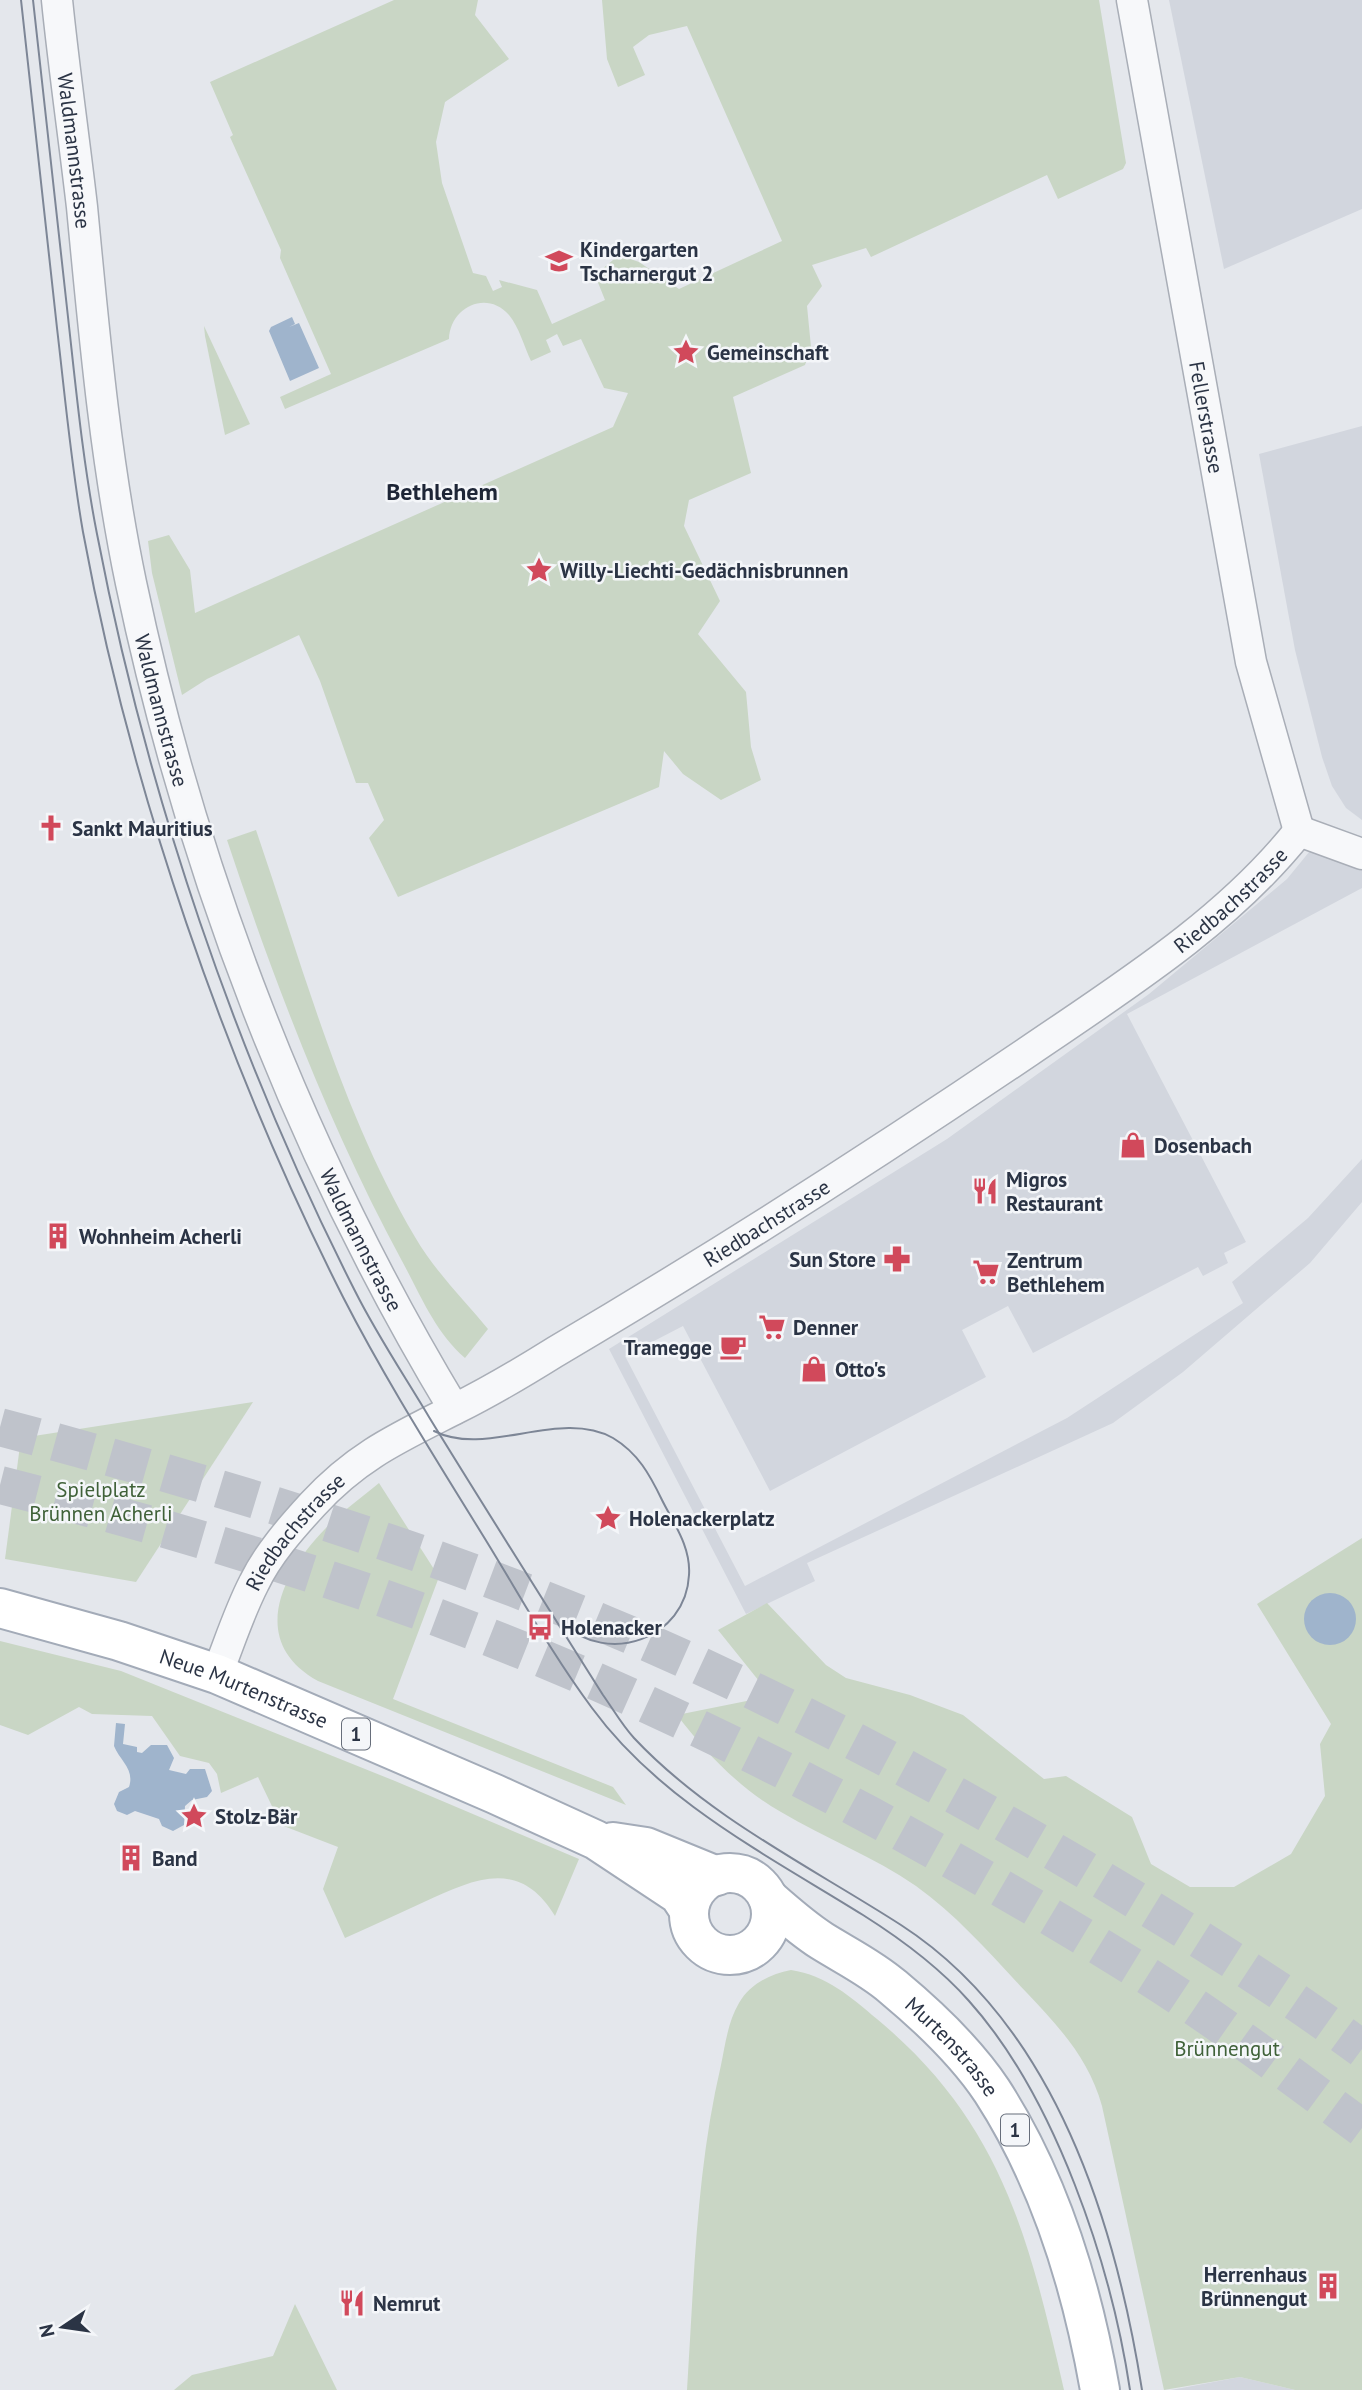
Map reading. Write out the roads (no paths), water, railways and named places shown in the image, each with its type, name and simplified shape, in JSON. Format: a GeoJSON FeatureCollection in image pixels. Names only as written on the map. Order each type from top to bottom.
{"type":"FeatureCollection","features":[{"type":"Feature","properties":{"kind":"main road","name":"Neue Murtenstrasse"},"geometry":{"type":"LineString","coordinates":[[0,1608],[119,1641],[217,1674],[596,1840],[679,1895],[690,1910]]}},
{"type":"Feature","properties":{"kind":"main road","name":"Neue Murtenstrasse"},"geometry":{"type":"LineString","coordinates":[[596,1840],[646,1847],[717,1876]]}},
{"type":"Feature","properties":{"kind":"main road"},"geometry":{"type":"LineString","coordinates":[[751,1949],[766,1933],[770,1922],[768,1898],[752,1880],[729,1874],[717,1876],[698,1889],[690,1910],[693,1932],[708,1949],[730,1955],[751,1949],[821,1940]]}},
{"type":"Feature","properties":{"kind":"main road","name":"Murtenstrasse"},"geometry":{"type":"LineString","coordinates":[[768,1898],[821,1940],[892,1985],[949,2039],[990,2089],[1022,2142],[1043,2188],[1078,2299],[1100,2390]]}},
{"type":"Feature","properties":{"kind":"street","name":"Waldmannstrasse"},"geometry":{"type":"LineString","coordinates":[[57,0],[106,423],[130,578],[162,712],[223,911],[303,1123],[376,1274],[454,1409]]}},
{"type":"Feature","properties":{"kind":"street","name":"Fellerstrasse"},"geometry":{"type":"LineString","coordinates":[[1132,0],[1251,662],[1299,831]]}},
{"type":"Feature","properties":{"kind":"street","name":"Riedbachstrasse"},"geometry":{"type":"LineString","coordinates":[[217,1674],[254,1582],[278,1545],[313,1504],[369,1454],[404,1432],[454,1409],[562,1348],[930,1118],[1082,1015],[1197,931],[1270,868],[1299,831],[1362,854]]}},
{"type":"Feature","properties":{"kind":"water"},"geometry":{"type":"Polygon","coordinates":[[[292,317],[295,324],[289,327],[299,323],[319,368],[290,381],[269,331],[271,327],[292,317]]]}},
{"type":"Feature","properties":{"kind":"water"},"geometry":{"type":"Polygon","coordinates":[[[1330,1593],[1340,1595],[1348,1601],[1354,1609],[1354,1629],[1348,1637],[1340,1643],[1330,1645],[1320,1643],[1312,1637],[1306,1629],[1304,1619],[1306,1609],[1312,1601],[1320,1595],[1330,1593]]]}},
{"type":"Feature","properties":{"kind":"water"},"geometry":{"type":"Polygon","coordinates":[[[116,1723],[125,1724],[123,1744],[137,1747],[137,1752],[142,1753],[151,1745],[167,1745],[174,1758],[169,1770],[186,1774],[190,1769],[205,1769],[212,1791],[207,1797],[192,1800],[185,1806],[184,1825],[173,1831],[162,1826],[159,1819],[135,1811],[127,1815],[117,1811],[114,1804],[119,1792],[129,1787],[130,1775],[114,1746],[116,1723]]]}},
{"type":"Feature","properties":{"kind":"tunnel"},"geometry":{"type":"LineString","coordinates":[[0,1427],[153,1469],[381,1540],[530,1594],[727,1678],[907,1769],[1082,1868],[1225,1955],[1362,2049]]}},
{"type":"Feature","properties":{"kind":"tunnel"},"geometry":{"type":"LineString","coordinates":[[0,1485],[220,1545],[366,1592],[509,1645],[650,1706],[864,1812],[1071,1929],[1195,2007],[1362,2128]]}},
{"type":"Feature","properties":{"kind":"tram line"},"geometry":{"type":"LineString","coordinates":[[21,0],[72,456],[83,532],[103,629],[127,727],[186,923],[221,1020],[300,1208],[359,1328],[410,1417],[563,1666],[619,1741],[682,1799],[717,1824],[863,1915],[919,1954],[969,2001],[1000,2040],[1028,2085],[1075,2184],[1109,2290],[1130,2390]]}},
{"type":"Feature","properties":{"kind":"tram line"},"geometry":{"type":"LineString","coordinates":[[33,0],[84,453],[97,534],[118,631],[169,826],[200,922],[271,1110],[312,1201],[381,1339],[537,1591],[630,1733],[663,1766],[727,1817],[901,1925],[954,1966],[999,2016],[1037,2071],[1069,2131],[1094,2194],[1130,2325],[1142,2390]]}},
{"type":"Feature","properties":{"kind":"tram line"},"geometry":{"type":"LineString","coordinates":[[434,1431],[455,1438],[477,1439],[570,1428],[592,1430],[622,1444],[642,1465],[684,1545],[689,1565],[685,1597],[674,1616],[659,1630],[641,1639],[621,1644],[601,1643],[581,1636],[563,1623]]}},
{"type":"Feature","properties":{"kind":"place","name":"Kindergarten Tscharnergut 2"},"geometry":{"type":"Point","coordinates":[559,261]}},
{"type":"Feature","properties":{"kind":"place","name":"Gemeinschaft"},"geometry":{"type":"Point","coordinates":[686,352]}},
{"type":"Feature","properties":{"kind":"place","name":"Willy-Liechti-Gedächnisbrunnen"},"geometry":{"type":"Point","coordinates":[539,570]}},
{"type":"Feature","properties":{"kind":"place","name":"Sankt Mauritius"},"geometry":{"type":"Point","coordinates":[51,828]}},
{"type":"Feature","properties":{"kind":"place","name":"Dosenbach"},"geometry":{"type":"Point","coordinates":[1133,1145]}},
{"type":"Feature","properties":{"kind":"place","name":"Migros Restaurant"},"geometry":{"type":"Point","coordinates":[985,1191]}},
{"type":"Feature","properties":{"kind":"place","name":"Wohnheim Acherli"},"geometry":{"type":"Point","coordinates":[58,1236]}},
{"type":"Feature","properties":{"kind":"place","name":"Sun Store"},"geometry":{"type":"Point","coordinates":[897,1259]}},
{"type":"Feature","properties":{"kind":"place","name":"Zentrum Bethlehem"},"geometry":{"type":"Point","coordinates":[986,1272]}},
{"type":"Feature","properties":{"kind":"place","name":"Denner"},"geometry":{"type":"Point","coordinates":[772,1327]}},
{"type":"Feature","properties":{"kind":"place","name":"Tramegge"},"geometry":{"type":"Point","coordinates":[733,1347]}},
{"type":"Feature","properties":{"kind":"place","name":"Otto's"},"geometry":{"type":"Point","coordinates":[814,1369]}},
{"type":"Feature","properties":{"kind":"place","name":"Holenackerplatz"},"geometry":{"type":"Point","coordinates":[608,1518]}},
{"type":"Feature","properties":{"kind":"place","name":"Holenacker"},"geometry":{"type":"Point","coordinates":[540,1627]}},
{"type":"Feature","properties":{"kind":"place","name":"Stolz-Bär"},"geometry":{"type":"Point","coordinates":[194,1816]}},
{"type":"Feature","properties":{"kind":"place","name":"Band"},"geometry":{"type":"Point","coordinates":[131,1858]}},
{"type":"Feature","properties":{"kind":"place","name":"Herrenhaus Brünnengut"},"geometry":{"type":"Point","coordinates":[1328,2286]}},
{"type":"Feature","properties":{"kind":"place","name":"Nemrut"},"geometry":{"type":"Point","coordinates":[352,2303]}},
{"type":"Feature","properties":{"kind":"district","name":"Bethlehem"},"geometry":{"type":"Point","coordinates":[442,491]}},
{"type":"Feature","properties":{"kind":"park label","name":"Spielplatz Brünnen Acherli"},"geometry":{"type":"Point","coordinates":[101,1501]}},
{"type":"Feature","properties":{"kind":"park label","name":"Brünnengut"},"geometry":{"type":"Point","coordinates":[1227,2048]}}]}
